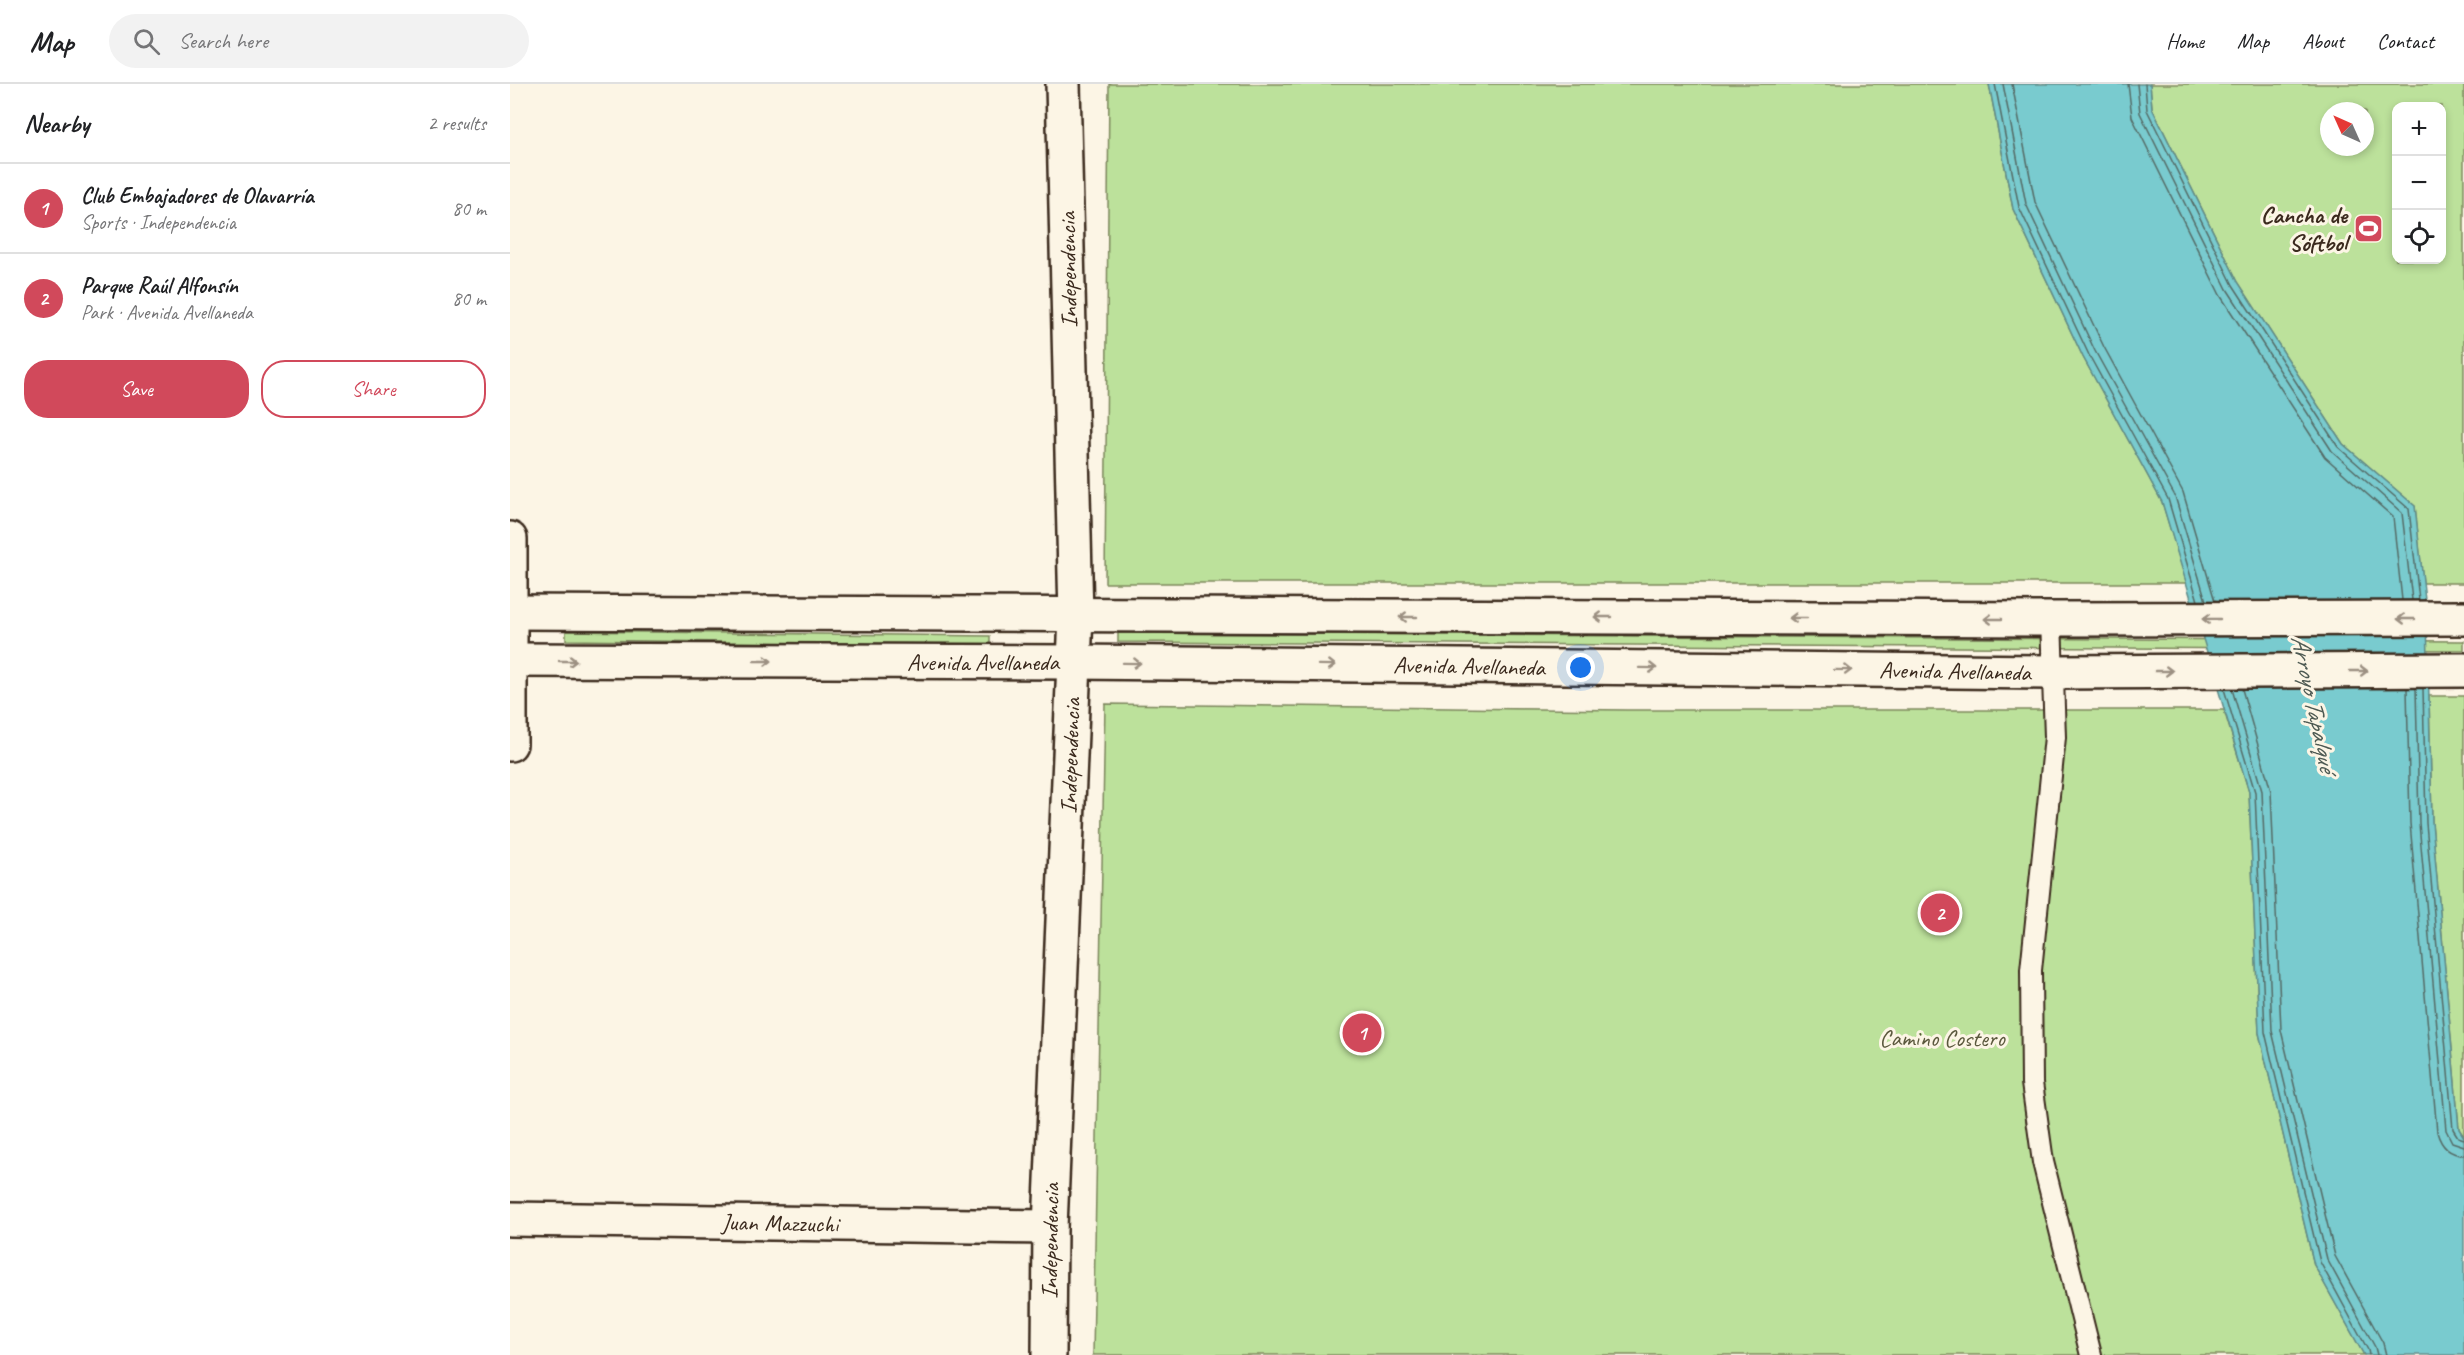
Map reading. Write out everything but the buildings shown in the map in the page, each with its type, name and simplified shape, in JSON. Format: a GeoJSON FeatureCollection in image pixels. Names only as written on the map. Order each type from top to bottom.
{"type":"FeatureCollection","features":[{"type":"Feature","properties":{"kind":"main road","name":"Independencia"},"geometry":{"type":"LineString","coordinates":[[1049,1355],[1050,1227],[1076,616],[1063,84]]}},
{"type":"Feature","properties":{"kind":"main road"},"geometry":{"type":"LineString","coordinates":[[510,539],[510,744]]}},
{"type":"Feature","properties":{"kind":"main road","name":"Avenida Avellaneda"},"geometry":{"type":"LineString","coordinates":[[510,612],[2051,619],[2464,618]]}},
{"type":"Feature","properties":{"kind":"main road","name":"Avenida Avellaneda"},"geometry":{"type":"LineString","coordinates":[[511,660],[1074,662],[2053,672],[2464,670]]}},
{"type":"Feature","properties":{"kind":"main road","name":"Juan Mazzuchi"},"geometry":{"type":"LineString","coordinates":[[510,1219],[1050,1227]]}},
{"type":"Feature","properties":{"kind":"lane"},"geometry":{"type":"LineString","coordinates":[[2051,619],[2055,737],[2031,970],[2032,1083],[2043,1162],[2091,1355]]}},
{"type":"Feature","properties":{"kind":"green space"},"geometry":{"type":"Polygon","coordinates":[[[1109,84],[1989,84],[2013,209],[2083,357],[2162,502],[2187,583],[1105,583],[1109,84]]]}},
{"type":"Feature","properties":{"kind":"green space"},"geometry":{"type":"Polygon","coordinates":[[[2150,84],[2464,84],[2464,583],[2423,583],[2415,506],[2343,444],[2238,282],[2152,108],[2150,84]]]}},
{"type":"Feature","properties":{"kind":"green space"},"geometry":{"type":"Polygon","coordinates":[[[566,631],[990,636],[990,645],[566,640],[566,631]]]}},
{"type":"Feature","properties":{"kind":"green space"},"geometry":{"type":"Polygon","coordinates":[[[1118,633],[2464,641],[2464,650],[1118,642],[1118,633]]]}},
{"type":"Feature","properties":{"kind":"green space"},"geometry":{"type":"Polygon","coordinates":[[[2429,696],[2464,696],[2464,1137],[2459,1129],[2432,822],[2429,696]]]}},
{"type":"Feature","properties":{"kind":"green space","name":"Camino Costero"},"geometry":{"type":"Polygon","coordinates":[[[1105,704],[1626,710],[2224,710],[2249,792],[2259,1033],[2314,1265],[2364,1355],[1093,1355],[1105,704]]]}},
{"type":"Feature","properties":{"kind":"water","name":"Arroyo Tapalqué"},"geometry":{"type":"Polygon","coordinates":[[[1989,84],[2150,84],[2152,108],[2238,282],[2343,444],[2415,506],[2427,619],[2432,822],[2459,1129],[2464,1137],[2464,1355],[2364,1355],[2314,1265],[2259,1033],[2249,792],[2162,502],[2083,357],[2013,209],[1989,84]]]}},
{"type":"Feature","properties":{"kind":"place","name":"Cancha de Sóftbol"},"geometry":{"type":"Point","coordinates":[2368,229]}},
{"type":"Feature","properties":{"kind":"place","name":"Parque Raúl Alfonsín"},"geometry":{"type":"Point","coordinates":[1940,913]}},
{"type":"Feature","properties":{"kind":"place","name":"Club Embajadores de Olavarría"},"geometry":{"type":"Point","coordinates":[1362,1033]}}]}
